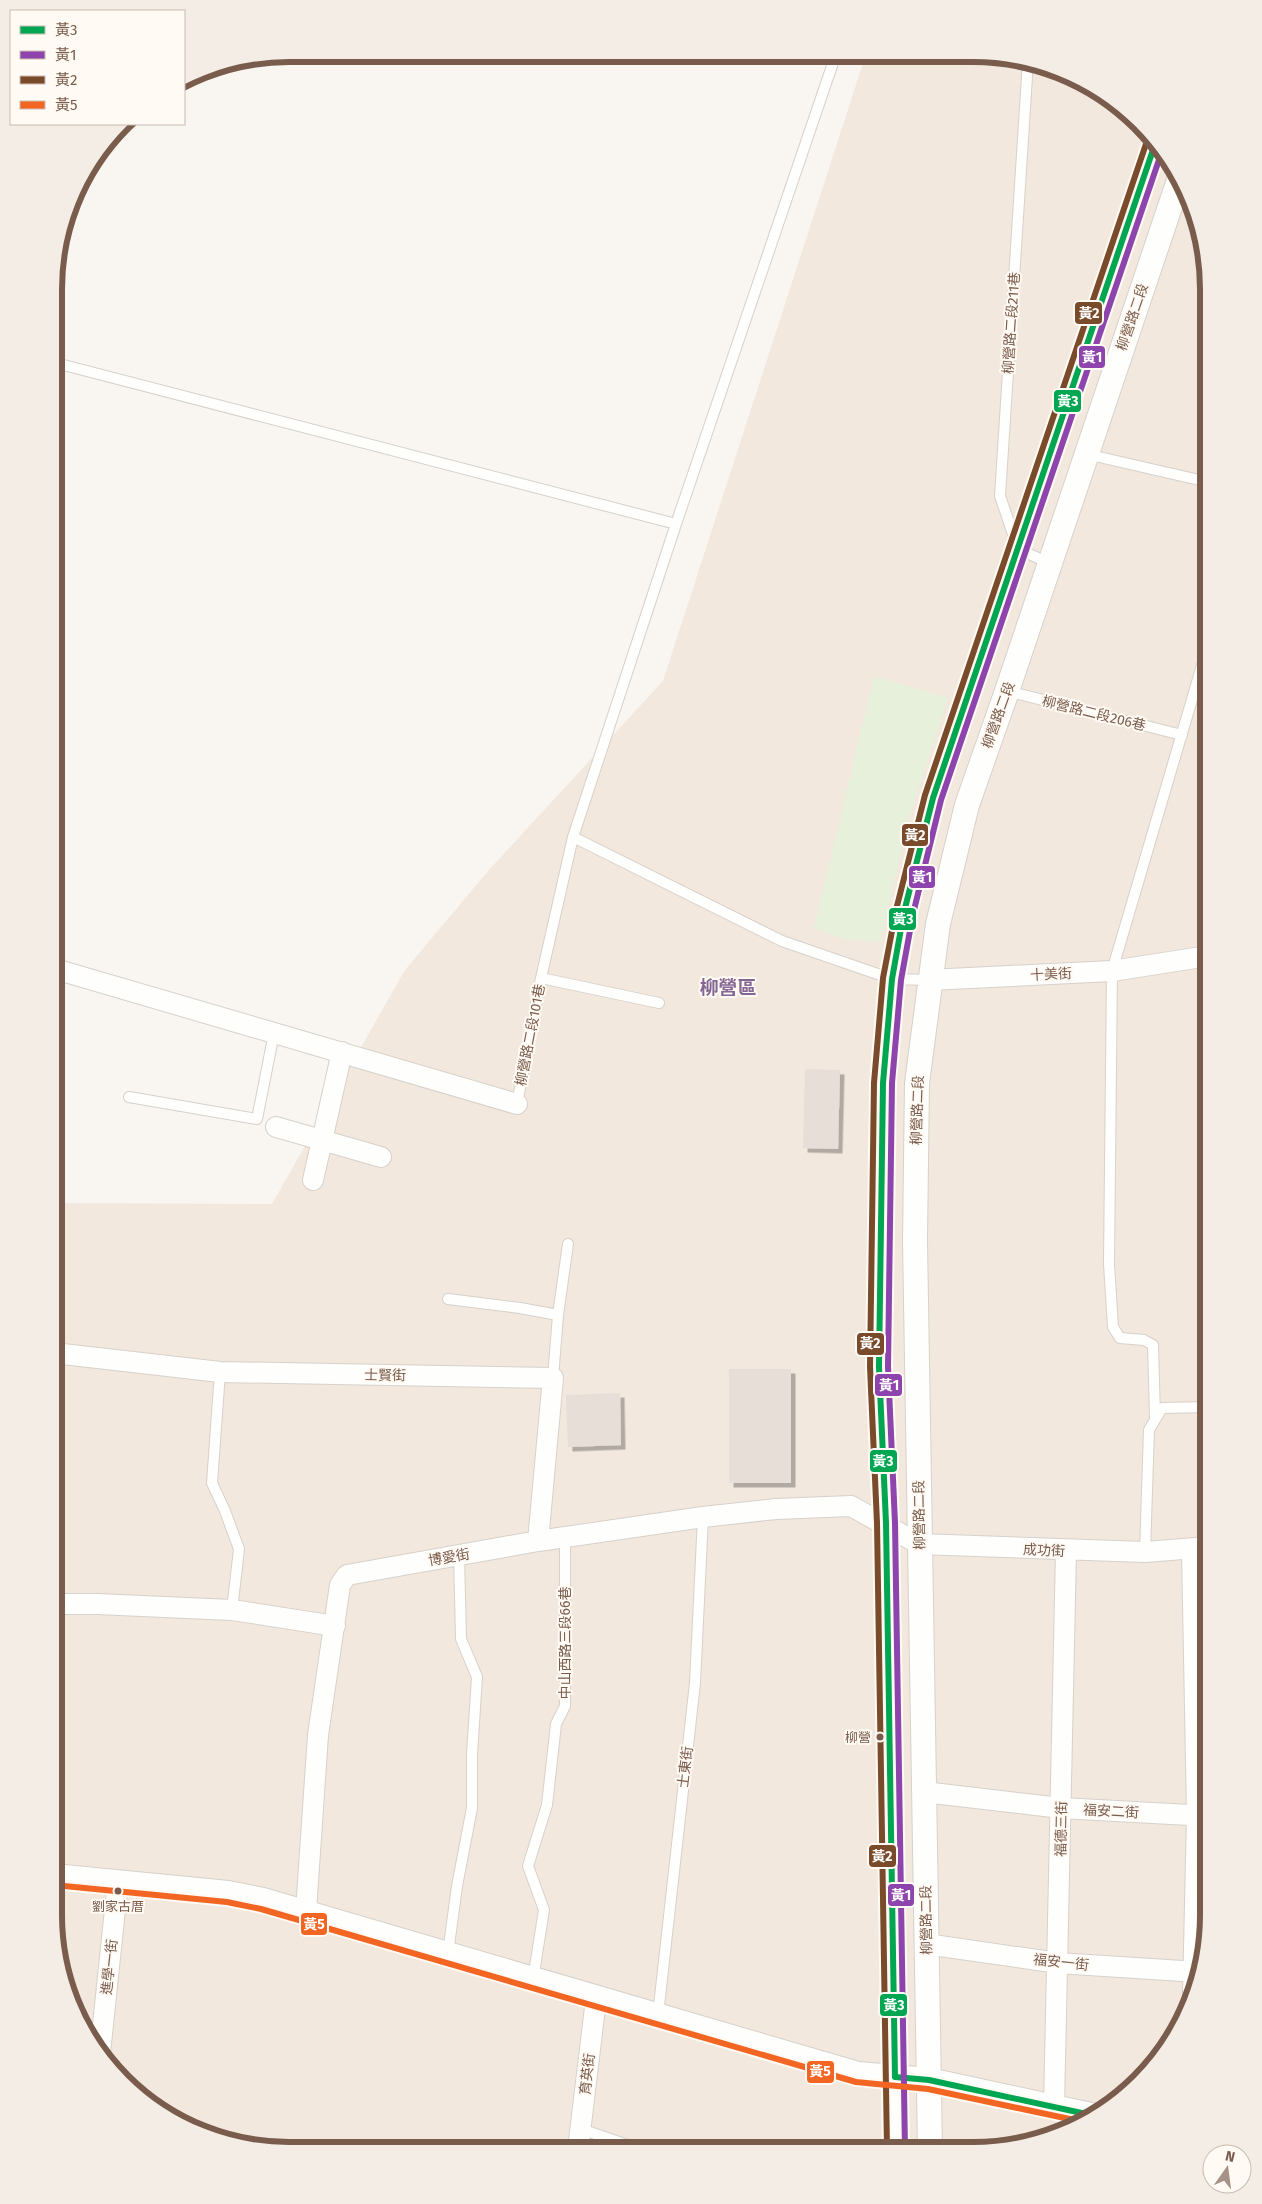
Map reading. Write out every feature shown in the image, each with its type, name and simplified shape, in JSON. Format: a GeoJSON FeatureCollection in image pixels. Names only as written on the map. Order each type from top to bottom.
{"type":"FeatureCollection","features":[{"type":"Feature","properties":{"kind":"street"},"geometry":{"type":"LineString","coordinates":[[896,2142],[886,1524],[879,1367],[883,1083],[892,979],[904,912],[933,798],[1153,151]]}},
{"type":"Feature","properties":{"kind":"street","name":"柳營路二段"},"geometry":{"type":"LineString","coordinates":[[930,2142],[915,1240],[917,1083],[928,980],[938,924],[967,805],[1176,189]]}},
{"type":"Feature","properties":{"kind":"street","name":"十美街"},"geometry":{"type":"LineString","coordinates":[[928,980],[1112,971],[1200,957]]}},
{"type":"Feature","properties":{"kind":"street","name":"柳營路二段101巷"},"geometry":{"type":"LineString","coordinates":[[62,971],[517,1104]]}},
{"type":"Feature","properties":{"kind":"street"},"geometry":{"type":"LineString","coordinates":[[313,1180],[342,1052]]}},
{"type":"Feature","properties":{"kind":"street"},"geometry":{"type":"LineString","coordinates":[[276,1127],[381,1157]]}},
{"type":"Feature","properties":{"kind":"street","name":"士賢街"},"geometry":{"type":"LineString","coordinates":[[62,1354],[220,1372],[554,1378]]}},
{"type":"Feature","properties":{"kind":"street"},"geometry":{"type":"LineString","coordinates":[[538,1541],[554,1378]]}},
{"type":"Feature","properties":{"kind":"street","name":"博愛街"},"geometry":{"type":"LineString","coordinates":[[306,1911],[318,1735],[340,1585],[347,1575],[564,1537],[703,1517],[776,1509],[851,1506],[886,1524]]}},
{"type":"Feature","properties":{"kind":"street","name":"成功街"},"geometry":{"type":"LineString","coordinates":[[886,1524],[919,1544],[1066,1551],[1145,1552],[1200,1548]]}},
{"type":"Feature","properties":{"kind":"street","name":"福德三街"},"geometry":{"type":"LineString","coordinates":[[1054,2106],[1066,1551]]}},
{"type":"Feature","properties":{"kind":"street"},"geometry":{"type":"LineString","coordinates":[[62,1604],[232,1610],[335,1626]]}},
{"type":"Feature","properties":{"kind":"street","name":"福安二街"},"geometry":{"type":"LineString","coordinates":[[924,1792],[1061,1808],[1200,1815]]}},
{"type":"Feature","properties":{"kind":"street"},"geometry":{"type":"LineString","coordinates":[[1196,1954],[1200,1860]]}},
{"type":"Feature","properties":{"kind":"street"},"geometry":{"type":"LineString","coordinates":[[62,1877],[228,1893],[306,1911],[596,1999],[858,2074],[929,2080],[1082,2113]]}},
{"type":"Feature","properties":{"kind":"street","name":"進學一街"},"geometry":{"type":"LineString","coordinates":[[101,2041],[118,1881]]}},
{"type":"Feature","properties":{"kind":"street","name":"福安一街"},"geometry":{"type":"LineString","coordinates":[[926,1944],[1058,1963],[1192,1972]]}},
{"type":"Feature","properties":{"kind":"street","name":"育英街"},"geometry":{"type":"LineString","coordinates":[[579,2142],[596,1999]]}},
{"type":"Feature","properties":{"kind":"lane","name":"柳營路二段101巷"},"geometry":{"type":"LineString","coordinates":[[517,1104],[541,978],[573,837],[676,524],[833,62]]}},
{"type":"Feature","properties":{"kind":"lane","name":"柳營路二段211巷"},"geometry":{"type":"LineString","coordinates":[[1018,548],[1000,496],[1028,69]]}},
{"type":"Feature","properties":{"kind":"lane"},"geometry":{"type":"LineString","coordinates":[[62,364],[676,524]]}},
{"type":"Feature","properties":{"kind":"lane"},"geometry":{"type":"LineString","coordinates":[[1086,454],[1200,480]]}},
{"type":"Feature","properties":{"kind":"lane"},"geometry":{"type":"LineString","coordinates":[[1018,548],[1049,562]]}},
{"type":"Feature","properties":{"kind":"lane"},"geometry":{"type":"LineString","coordinates":[[1155,1417],[1153,1345],[1144,1340],[1120,1338],[1113,1327],[1109,1264],[1112,971],[1200,671]]}},
{"type":"Feature","properties":{"kind":"lane","name":"柳營路二段206巷"},"geometry":{"type":"LineString","coordinates":[[1007,691],[1182,735]]}},
{"type":"Feature","properties":{"kind":"lane"},"geometry":{"type":"LineString","coordinates":[[573,837],[782,941],[892,979]]}},
{"type":"Feature","properties":{"kind":"lane"},"geometry":{"type":"LineString","coordinates":[[541,978],[658,1003]]}},
{"type":"Feature","properties":{"kind":"lane","name":"十美街"},"geometry":{"type":"LineString","coordinates":[[892,979],[928,980]]}},
{"type":"Feature","properties":{"kind":"lane"},"geometry":{"type":"LineString","coordinates":[[129,1097],[257,1120],[274,1032]]}},
{"type":"Feature","properties":{"kind":"lane"},"geometry":{"type":"LineString","coordinates":[[554,1378],[558,1316],[568,1244]]}},
{"type":"Feature","properties":{"kind":"lane"},"geometry":{"type":"LineString","coordinates":[[448,1299],[520,1308],[558,1316]]}},
{"type":"Feature","properties":{"kind":"lane"},"geometry":{"type":"LineString","coordinates":[[220,1372],[212,1483],[239,1549],[232,1610]]}},
{"type":"Feature","properties":{"kind":"lane"},"geometry":{"type":"LineString","coordinates":[[1145,1552],[1149,1430],[1162,1408],[1200,1407]]}},
{"type":"Feature","properties":{"kind":"lane","name":"士東街"},"geometry":{"type":"LineString","coordinates":[[658,2016],[695,1683],[703,1517]]}},
{"type":"Feature","properties":{"kind":"lane","name":"中山西路三段66巷"},"geometry":{"type":"LineString","coordinates":[[533,1979],[544,1910],[528,1866],[547,1804],[556,1724],[565,1706],[564,1537]]}},
{"type":"Feature","properties":{"kind":"lane"},"geometry":{"type":"LineString","coordinates":[[448,1953],[457,1886],[472,1808],[472,1754],[477,1677],[461,1639],[459,1555]]}},
{"type":"Feature","properties":{"kind":"lane"},"geometry":{"type":"LineString","coordinates":[[580,2129],[618,2142]]}},
{"type":"Feature","properties":{"kind":"shaded area"},"geometry":{"type":"Polygon","coordinates":[[[863,62],[972,62],[1002,64],[1031,70],[1059,80],[1086,93],[1111,109],[1153,151],[1176,189],[1192,231],[1198,260],[1200,290],[1200,1914],[1198,1944],[1192,1973],[1176,2015],[1153,2053],[1111,2095],[1086,2111],[1059,2124],[1031,2134],[1002,2140],[972,2142],[290,2142],[260,2140],[231,2134],[189,2118],[151,2095],[109,2053],[93,2028],[80,2001],[70,1973],[64,1944],[62,1914],[62,1203],[272,1204],[405,970],[488,871],[663,681],[863,62]]]}},
{"type":"Feature","properties":{"kind":"green space"},"geometry":{"type":"Polygon","coordinates":[[[874,676],[948,698],[910,814],[880,942],[844,939],[814,928],[874,676]]]}},
{"type":"Feature","properties":{"kind":"building"},"geometry":{"type":"Polygon","coordinates":[[[805,1069],[840,1070],[838,1149],[803,1148],[805,1069]]]}},
{"type":"Feature","properties":{"kind":"building"},"geometry":{"type":"Polygon","coordinates":[[[729,1369],[791,1369],[791,1483],[729,1483],[729,1369]]]}},
{"type":"Feature","properties":{"kind":"building"},"geometry":{"type":"Polygon","coordinates":[[[620,1393],[621,1445],[568,1447],[566,1395],[620,1393]]]}},
{"type":"Feature","properties":{"kind":"transit line","name":"黃2"},"geometry":{"type":"LineString","coordinates":[[887,2142],[877,1523],[870,1367],[874,1083],[883,978],[896,910],[925,795],[1146,143]]}},
{"type":"Feature","properties":{"kind":"transit line","name":"黃3"},"geometry":{"type":"LineString","coordinates":[[1082,2113],[929,2080],[895,2077],[886,1523],[879,1367],[883,1083],[892,979],[904,912],[933,798],[1153,151]]}},
{"type":"Feature","properties":{"kind":"transit line","name":"黃1"},"geometry":{"type":"LineString","coordinates":[[905,2142],[895,1523],[888,1367],[892,1083],[901,980],[913,914],[941,800],[1159,160]]}},
{"type":"Feature","properties":{"kind":"transit line","name":"黃5"},"geometry":{"type":"LineString","coordinates":[[62,1886],[227,1902],[261,1909],[856,2082],[928,2089],[1070,2119]]}},
{"type":"Feature","properties":{"kind":"place","name":"柳營"},"geometry":{"type":"Point","coordinates":[880,1737]}},
{"type":"Feature","properties":{"kind":"place","name":"劉家古厝"},"geometry":{"type":"Point","coordinates":[118,1891]}},
{"type":"Feature","properties":{"kind":"district","name":"柳營區"},"geometry":{"type":"Point","coordinates":[728,987]}}]}
